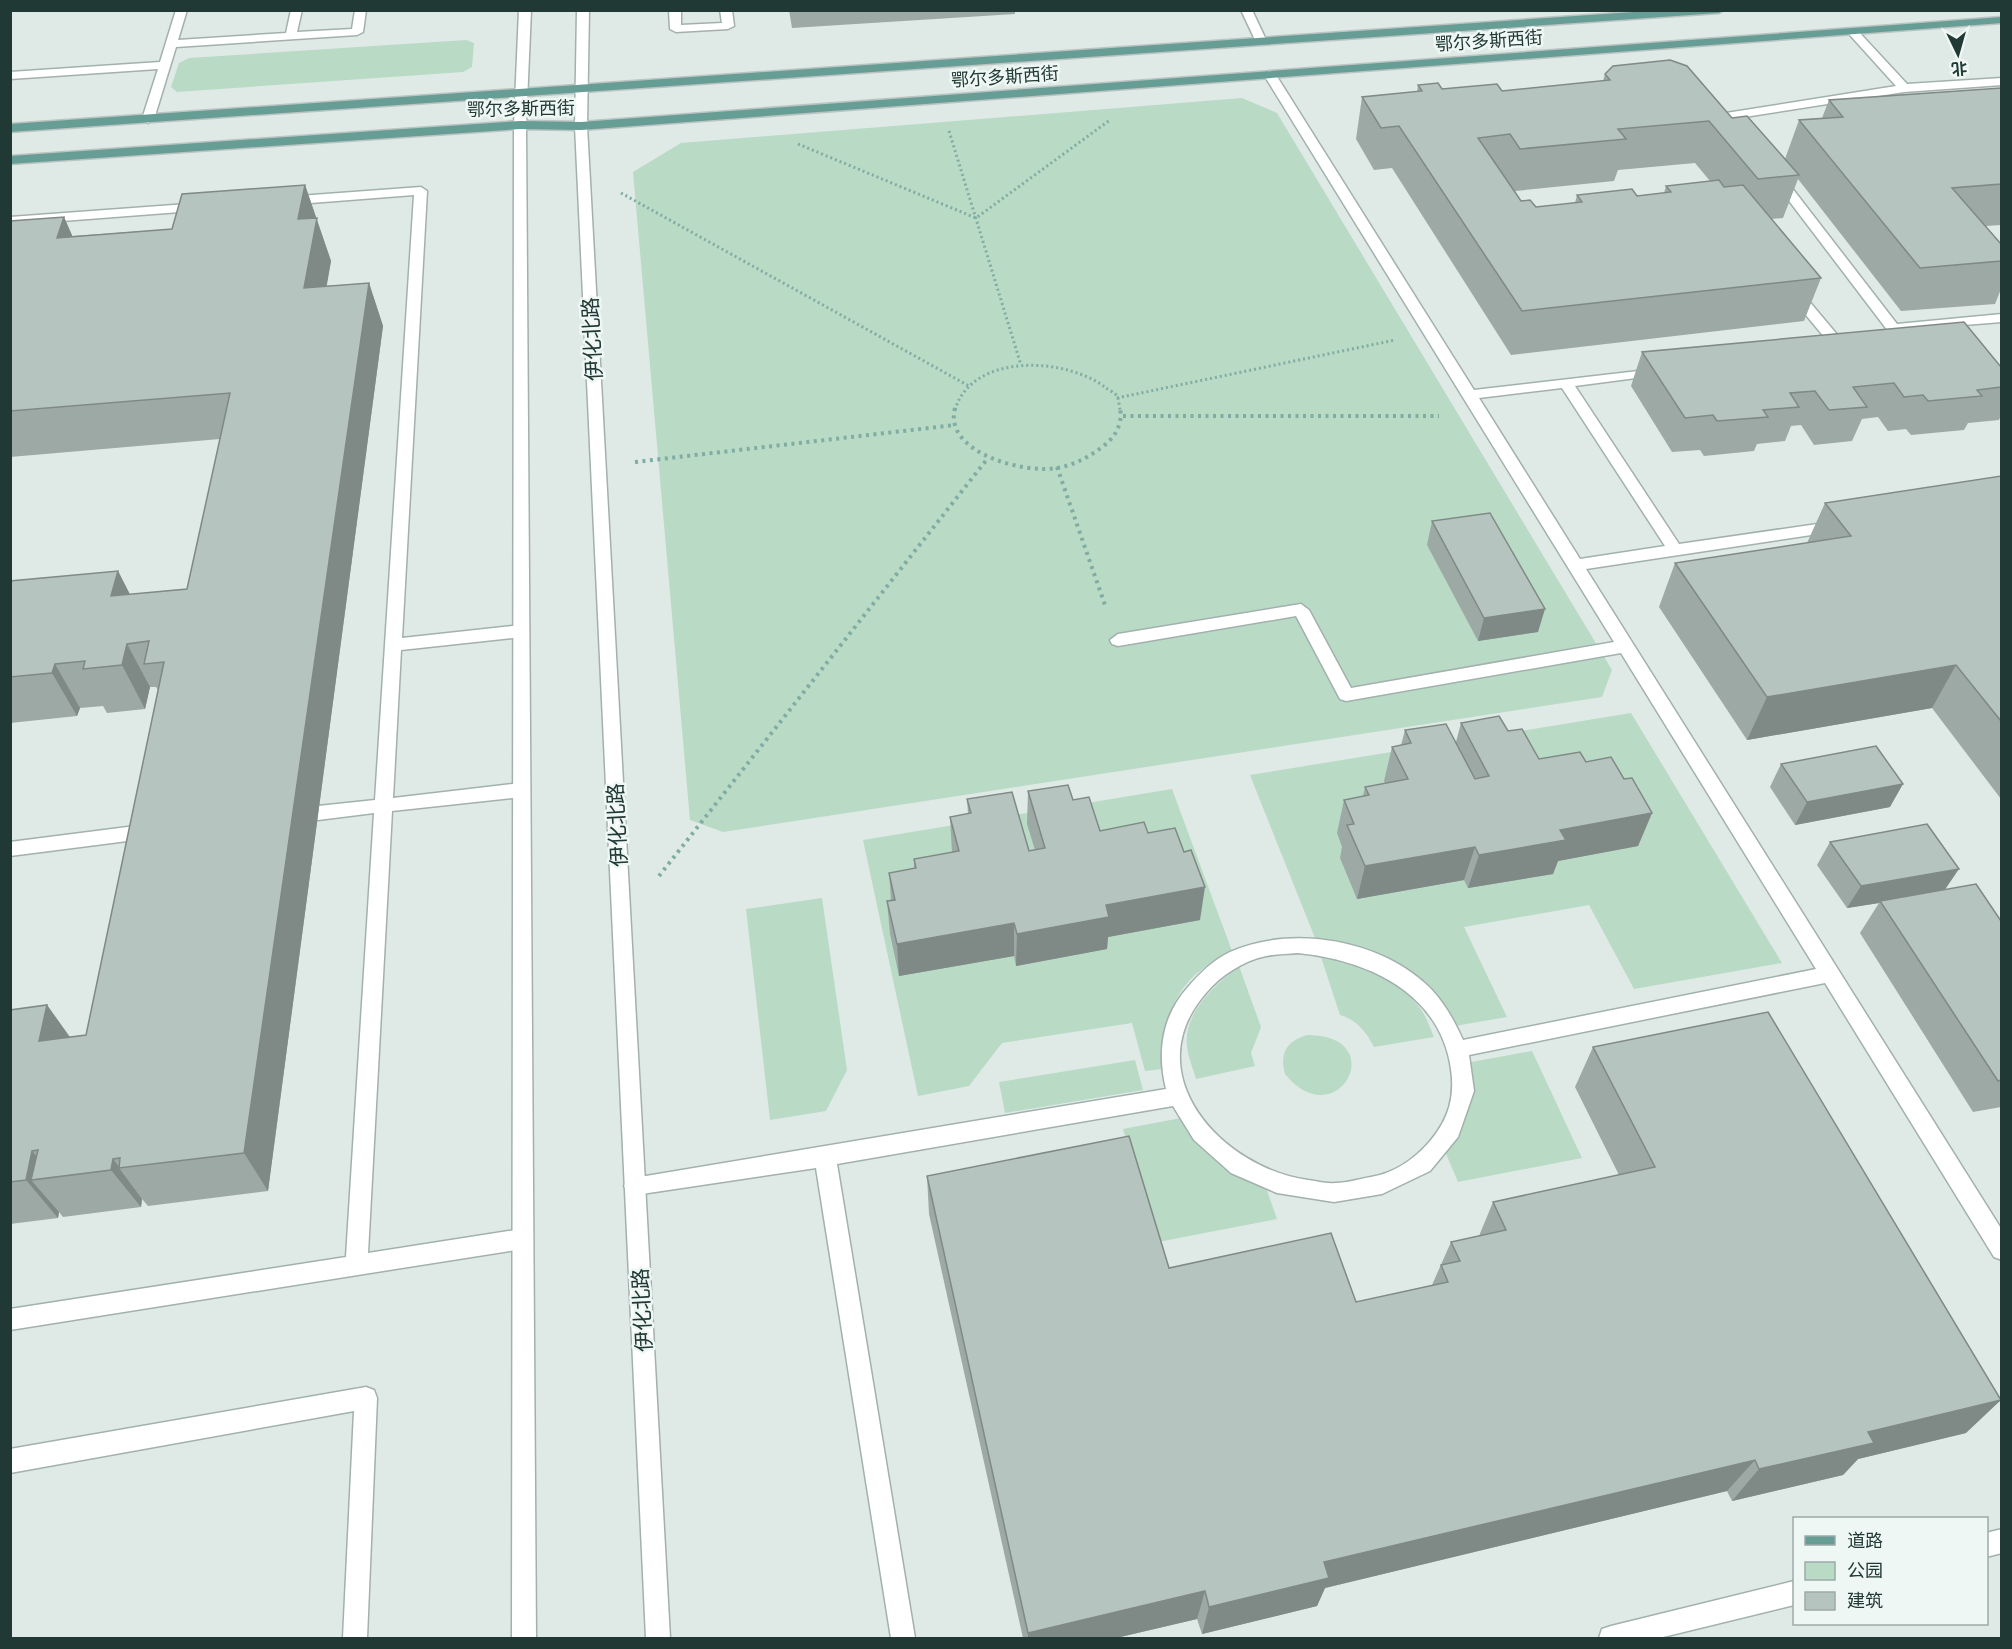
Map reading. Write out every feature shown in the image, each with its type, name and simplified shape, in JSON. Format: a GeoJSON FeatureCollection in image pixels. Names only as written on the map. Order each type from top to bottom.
{"type":"FeatureCollection","features":[{"type":"Feature","properties":{"kind":"main road","name":"鄂尔多斯西街"},"geometry":{"type":"LineString","coordinates":[[10,128],[1719,10]]}},
{"type":"Feature","properties":{"kind":"main road","name":"鄂尔多斯西街"},"geometry":{"type":"LineString","coordinates":[[10,160],[520,125],[581,126],[2001,20]]}},
{"type":"Feature","properties":{"kind":"street"},"geometry":{"type":"LineString","coordinates":[[148,119],[182,10]]}},
{"type":"Feature","properties":{"kind":"street"},"geometry":{"type":"LineString","coordinates":[[291,36],[297,10]]}},
{"type":"Feature","properties":{"kind":"street"},"geometry":{"type":"LineString","coordinates":[[172,44],[357,32],[361,10]]}},
{"type":"Feature","properties":{"kind":"street"},"geometry":{"type":"LineString","coordinates":[[524,1638],[520,125],[525,10]]}},
{"type":"Feature","properties":{"kind":"street","name":"伊化北路"},"geometry":{"type":"LineString","coordinates":[[583,10],[581,126],[658,1638]]}},
{"type":"Feature","properties":{"kind":"street"},"geometry":{"type":"LineString","coordinates":[[675,10],[676,29],[728,26],[726,10]]}},
{"type":"Feature","properties":{"kind":"street"},"geometry":{"type":"LineString","coordinates":[[1246,10],[1261,42]]}},
{"type":"Feature","properties":{"kind":"street"},"geometry":{"type":"LineString","coordinates":[[1853,32],[1904,88]]}},
{"type":"Feature","properties":{"kind":"street"},"geometry":{"type":"LineString","coordinates":[[10,76],[165,65]]}},
{"type":"Feature","properties":{"kind":"street"},"geometry":{"type":"LineString","coordinates":[[1270,75],[2001,1250]]}},
{"type":"Feature","properties":{"kind":"street"},"geometry":{"type":"LineString","coordinates":[[1751,144],[1730,116],[1904,88],[2001,81]]}},
{"type":"Feature","properties":{"kind":"street"},"geometry":{"type":"LineString","coordinates":[[1772,171],[1893,328],[2001,318]]}},
{"type":"Feature","properties":{"kind":"street"},"geometry":{"type":"LineString","coordinates":[[269,202],[422,190],[357,1265]]}},
{"type":"Feature","properties":{"kind":"street"},"geometry":{"type":"LineString","coordinates":[[10,221],[222,205]]}},
{"type":"Feature","properties":{"kind":"street"},"geometry":{"type":"LineString","coordinates":[[1781,276],[1840,347],[1817,350]]}},
{"type":"Feature","properties":{"kind":"street"},"geometry":{"type":"LineString","coordinates":[[1470,395],[1669,369]]}},
{"type":"Feature","properties":{"kind":"street"},"geometry":{"type":"LineString","coordinates":[[1566,383],[1675,550]]}},
{"type":"Feature","properties":{"kind":"street"},"geometry":{"type":"LineString","coordinates":[[1575,565],[1850,524]]}},
{"type":"Feature","properties":{"kind":"street"},"geometry":{"type":"LineString","coordinates":[[1118,640],[1301,610],[1346,694],[1625,646]]}},
{"type":"Feature","properties":{"kind":"street"},"geometry":{"type":"LineString","coordinates":[[394,645],[521,631]]}},
{"type":"Feature","properties":{"kind":"street"},"geometry":{"type":"LineString","coordinates":[[318,813],[521,790]]}},
{"type":"Feature","properties":{"kind":"street"},"geometry":{"type":"LineString","coordinates":[[10,849],[162,830]]}},
{"type":"Feature","properties":{"kind":"street"},"geometry":{"type":"LineString","coordinates":[[1312,945],[1355,953],[1389,968],[1420,990],[1443,1018],[1458,1049],[1464,1091],[1451,1131],[1423,1164],[1382,1185],[1334,1193],[1284,1186],[1238,1166],[1201,1134],[1178,1096],[1170,1055],[1178,1016],[1199,984],[1231,960],[1269,947],[1312,945]]}},
{"type":"Feature","properties":{"kind":"street"},"geometry":{"type":"LineString","coordinates":[[1458,1049],[1829,974]]}},
{"type":"Feature","properties":{"kind":"street"},"geometry":{"type":"LineString","coordinates":[[635,1186],[825,1158],[1178,1096]]}},
{"type":"Feature","properties":{"kind":"street"},"geometry":{"type":"LineString","coordinates":[[825,1158],[903,1638]]}},
{"type":"Feature","properties":{"kind":"street"},"geometry":{"type":"LineString","coordinates":[[10,1320],[522,1239]]}},
{"type":"Feature","properties":{"kind":"street"},"geometry":{"type":"LineString","coordinates":[[10,1461],[366,1398],[355,1638]]}},
{"type":"Feature","properties":{"kind":"street"},"geometry":{"type":"LineString","coordinates":[[1611,1638],[1793,1593]]}},
{"type":"Feature","properties":{"kind":"path"},"geometry":{"type":"LineString","coordinates":[[976,218],[1160,83]]}},
{"type":"Feature","properties":{"kind":"path"},"geometry":{"type":"LineString","coordinates":[[939,100],[1021,365]]}},
{"type":"Feature","properties":{"kind":"path"},"geometry":{"type":"LineString","coordinates":[[792,142],[976,218]]}},
{"type":"Feature","properties":{"kind":"path"},"geometry":{"type":"LineString","coordinates":[[584,173],[969,386]]}},
{"type":"Feature","properties":{"kind":"path"},"geometry":{"type":"LineString","coordinates":[[1117,398],[1431,333]]}},
{"type":"Feature","properties":{"kind":"path"},"geometry":{"type":"LineString","coordinates":[[1044,364],[1078,371],[1105,385],[1117,398],[1124,416],[1119,434],[1105,449],[1084,461],[1058,467],[1025,468],[988,458],[962,438],[955,425],[954,412],[959,398],[969,386],[1001,369],[1021,365],[1044,364]]}},
{"type":"Feature","properties":{"kind":"path"},"geometry":{"type":"LineString","coordinates":[[1124,416],[1482,416]]}},
{"type":"Feature","properties":{"kind":"path"},"geometry":{"type":"LineString","coordinates":[[598,466],[955,425]]}},
{"type":"Feature","properties":{"kind":"path"},"geometry":{"type":"LineString","coordinates":[[622,923],[988,458]]}},
{"type":"Feature","properties":{"kind":"path"},"geometry":{"type":"LineString","coordinates":[[1058,467],[1118,640]]}},
{"type":"Feature","properties":{"kind":"green space"},"geometry":{"type":"Polygon","coordinates":[[[466,40],[474,43],[472,67],[463,72],[177,92],[171,87],[179,63],[189,58],[466,40]]]}},
{"type":"Feature","properties":{"kind":"green space"},"geometry":{"type":"Polygon","coordinates":[[[1242,98],[1277,113],[1612,670],[1602,697],[723,832],[690,820],[633,172],[681,143],[1242,98]]]}},
{"type":"Feature","properties":{"kind":"green space"},"geometry":{"type":"Polygon","coordinates":[[[1631,713],[1782,963],[1634,989],[1589,905],[1464,927],[1507,1017],[1455,1026],[1365,950],[1315,938],[1250,775],[1631,713]]]}},
{"type":"Feature","properties":{"kind":"green space"},"geometry":{"type":"Polygon","coordinates":[[[1172,789],[1232,951],[1196,974],[1179,994],[1165,1030],[1162,1069],[1145,1071],[1132,1023],[1002,1043],[969,1086],[918,1096],[863,840],[1172,789]]]}},
{"type":"Feature","properties":{"kind":"green space"},"geometry":{"type":"Polygon","coordinates":[[[822,898],[847,1070],[826,1111],[770,1120],[746,909],[822,898]]]}},
{"type":"Feature","properties":{"kind":"green space"},"geometry":{"type":"Polygon","coordinates":[[[1320,954],[1362,966],[1399,987],[1420,1008],[1434,1037],[1374,1047],[1360,1027],[1340,1015],[1320,954]]]}},
{"type":"Feature","properties":{"kind":"green space"},"geometry":{"type":"Polygon","coordinates":[[[1239,966],[1261,1027],[1251,1053],[1255,1066],[1196,1079],[1187,1046],[1190,1022],[1203,1000],[1239,966]]]}},
{"type":"Feature","properties":{"kind":"green space"},"geometry":{"type":"Polygon","coordinates":[[[1307,1035],[1333,1039],[1347,1050],[1352,1064],[1348,1078],[1337,1090],[1322,1095],[1304,1091],[1285,1074],[1283,1060],[1286,1049],[1294,1041],[1307,1035]]]}},
{"type":"Feature","properties":{"kind":"green space"},"geometry":{"type":"Polygon","coordinates":[[[1532,1051],[1582,1158],[1458,1182],[1444,1149],[1466,1063],[1532,1051]]]}},
{"type":"Feature","properties":{"kind":"green space"},"geometry":{"type":"Polygon","coordinates":[[[1135,1060],[1143,1090],[1005,1113],[999,1082],[1135,1060]]]}},
{"type":"Feature","properties":{"kind":"green space"},"geometry":{"type":"Polygon","coordinates":[[[1181,1118],[1265,1185],[1277,1219],[1158,1242],[1123,1129],[1181,1118]]]}},
{"type":"Feature","properties":{"kind":"building"},"geometry":{"type":"Polygon","coordinates":[[[1670,60],[1687,66],[1732,118],[1747,116],[1799,175],[1758,179],[1709,121],[1618,129],[1626,139],[1520,149],[1510,134],[1478,138],[1521,201],[1530,200],[1536,207],[1582,202],[1577,195],[1632,189],[1637,196],[1671,192],[1666,186],[1719,180],[1724,187],[1743,185],[1821,278],[1522,311],[1399,126],[1381,128],[1362,97],[1422,91],[1418,85],[1438,83],[1442,89],[1497,84],[1502,91],[1610,80],[1605,74],[1613,66],[1670,60]]]}},
{"type":"Feature","properties":{"kind":"building"},"geometry":{"type":"Polygon","coordinates":[[[2001,88],[2001,184],[1952,188],[2001,244],[2001,261],[1920,268],[1799,120],[1843,117],[1829,100],[2001,88]]]}},
{"type":"Feature","properties":{"kind":"building"},"geometry":{"type":"Polygon","coordinates":[[[305,185],[298,219],[317,218],[304,288],[369,283],[244,1153],[119,1168],[120,1158],[113,1159],[111,1170],[31,1180],[38,1150],[32,1151],[26,1180],[10,1182],[10,1010],[47,1005],[39,1041],[86,1035],[164,662],[144,664],[149,641],[127,644],[122,665],[83,669],[85,661],[55,664],[52,673],[10,677],[10,581],[118,571],[111,596],[187,589],[230,393],[10,411],[10,221],[64,217],[57,238],[172,229],[182,194],[305,185]]]}},
{"type":"Feature","properties":{"kind":"building"},"geometry":{"type":"Polygon","coordinates":[[[1964,322],[2001,367],[2001,387],[1977,390],[1982,396],[1928,401],[1923,395],[1904,397],[1894,383],[1853,387],[1867,407],[1829,410],[1815,391],[1790,393],[1799,407],[1763,410],[1768,417],[1717,421],[1713,415],[1685,418],[1642,352],[1964,322]]]}},
{"type":"Feature","properties":{"kind":"building"},"geometry":{"type":"Polygon","coordinates":[[[2001,476],[2001,721],[1956,665],[1767,697],[1675,563],[1851,536],[1825,503],[2001,476]]]}},
{"type":"Feature","properties":{"kind":"building"},"geometry":{"type":"Polygon","coordinates":[[[1490,513],[1545,609],[1484,618],[1432,521],[1490,513]]]}},
{"type":"Feature","properties":{"kind":"building"},"geometry":{"type":"Polygon","coordinates":[[[1499,716],[1508,731],[1522,729],[1539,759],[1580,752],[1586,762],[1611,757],[1624,779],[1632,778],[1652,813],[1560,830],[1566,840],[1479,855],[1475,847],[1365,866],[1347,825],[1354,824],[1344,800],[1369,795],[1365,787],[1408,779],[1392,747],[1411,743],[1405,730],[1446,724],[1475,779],[1489,776],[1461,723],[1499,716]]]}},
{"type":"Feature","properties":{"kind":"building"},"geometry":{"type":"Polygon","coordinates":[[[1876,746],[1903,784],[1807,802],[1781,764],[1876,746]]]}},
{"type":"Feature","properties":{"kind":"building"},"geometry":{"type":"Polygon","coordinates":[[[1068,785],[1073,800],[1089,797],[1100,831],[1144,822],[1148,833],[1175,828],[1184,852],[1191,850],[1205,887],[1106,905],[1109,917],[1017,934],[1014,923],[897,944],[887,901],[895,900],[889,873],[916,868],[914,859],[959,851],[950,817],[971,813],[967,799],[1012,792],[1029,851],[1045,848],[1028,791],[1068,785]]]}},
{"type":"Feature","properties":{"kind":"building"},"geometry":{"type":"Polygon","coordinates":[[[1927,824],[1959,869],[1861,886],[1830,842],[1927,824]]]}},
{"type":"Feature","properties":{"kind":"building"},"geometry":{"type":"Polygon","coordinates":[[[1976,884],[2001,921],[2001,1080],[1998,1081],[1880,901],[1976,884]]]}},
{"type":"Feature","properties":{"kind":"building"},"geometry":{"type":"Polygon","coordinates":[[[1768,1012],[2001,1400],[1868,1432],[1874,1443],[1759,1469],[1755,1460],[1324,1562],[1329,1578],[1209,1607],[1205,1591],[1028,1633],[927,1176],[1129,1136],[1169,1268],[1331,1233],[1356,1302],[1448,1282],[1441,1265],[1460,1261],[1451,1242],[1506,1230],[1493,1202],[1655,1167],[1593,1047],[1768,1012]]]}}]}
